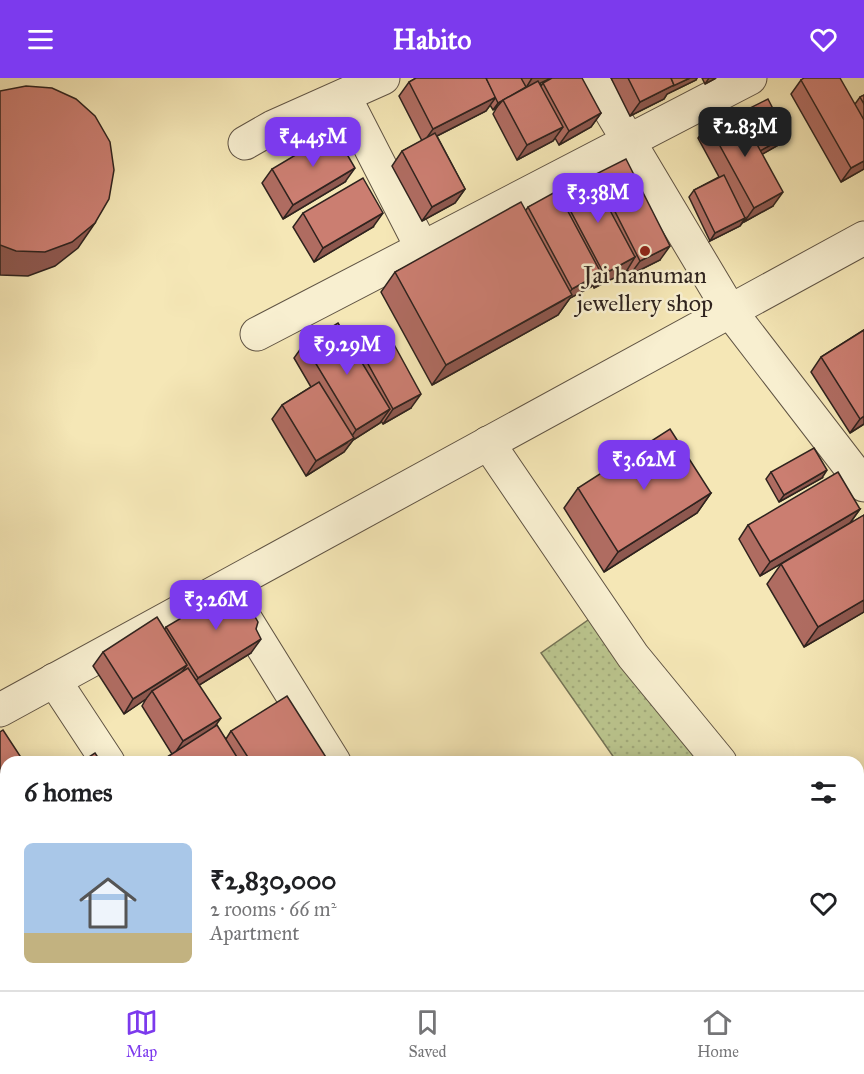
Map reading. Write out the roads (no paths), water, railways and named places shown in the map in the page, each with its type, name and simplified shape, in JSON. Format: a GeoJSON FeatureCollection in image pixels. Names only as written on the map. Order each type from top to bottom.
{"type":"FeatureCollection","features":[{"type":"Feature","properties":{"kind":"street"},"geometry":{"type":"LineString","coordinates":[[245,143],[383,78]]}},
{"type":"Feature","properties":{"kind":"street"},"geometry":{"type":"LineString","coordinates":[[591,78],[730,311],[864,485]]}},
{"type":"Feature","properties":{"kind":"street"},"geometry":{"type":"LineString","coordinates":[[257,334],[750,78]]}},
{"type":"Feature","properties":{"kind":"street"},"geometry":{"type":"LineString","coordinates":[[344,96],[423,248]]}},
{"type":"Feature","properties":{"kind":"street"},"geometry":{"type":"LineString","coordinates":[[0,710],[864,238]]}},
{"type":"Feature","properties":{"kind":"street"},"geometry":{"type":"LineString","coordinates":[[488,443],[633,656],[715,756]]}},
{"type":"Feature","properties":{"kind":"street"},"geometry":{"type":"LineString","coordinates":[[225,587],[330,756]]}},
{"type":"Feature","properties":{"kind":"street"},"geometry":{"type":"LineString","coordinates":[[54,680],[104,756]]}},
{"type":"Feature","properties":{"kind":"place","name":"Jai hanuman jewellery shop"},"geometry":{"type":"Point","coordinates":[645,251]}}]}
